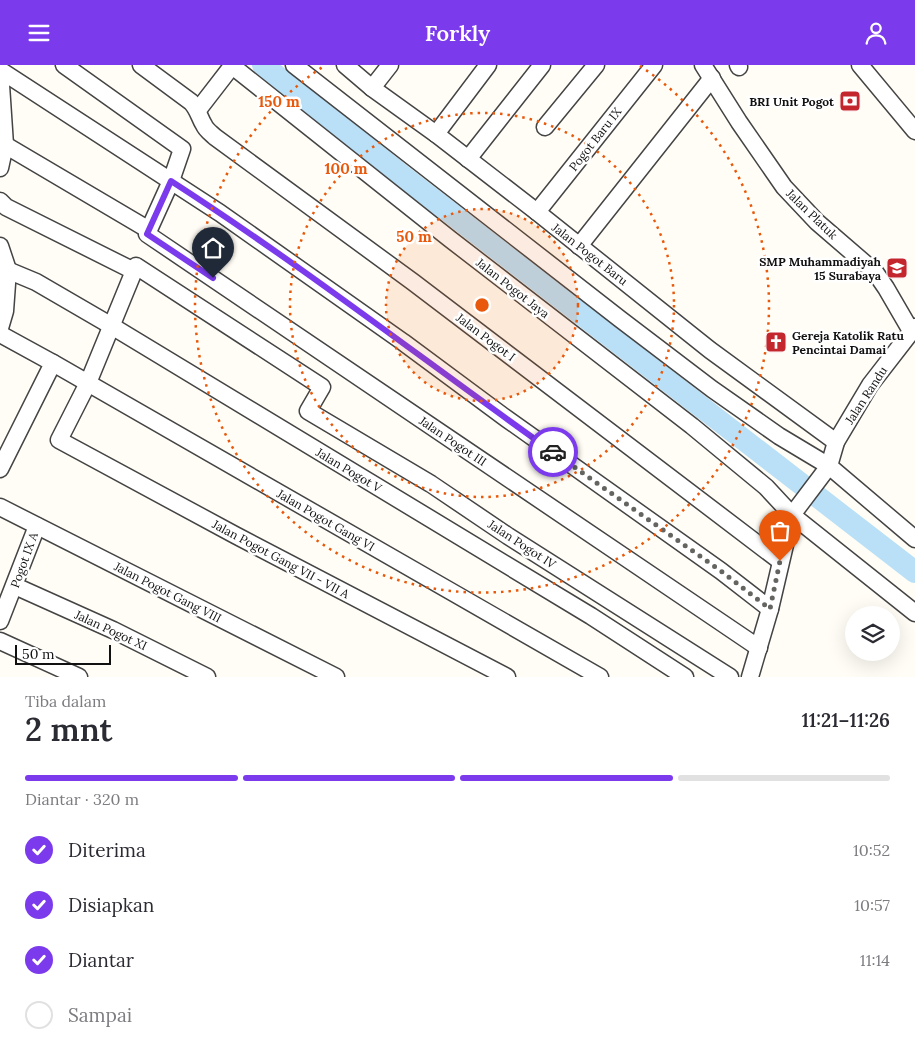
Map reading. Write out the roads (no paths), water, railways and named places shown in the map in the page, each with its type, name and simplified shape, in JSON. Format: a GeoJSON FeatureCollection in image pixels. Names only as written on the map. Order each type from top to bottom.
{"type":"FeatureCollection","features":[{"type":"Feature","properties":{"kind":"street"},"geometry":{"type":"LineString","coordinates":[[64,65],[182,149],[171,181],[148,232]]}},
{"type":"Feature","properties":{"kind":"street","name":"Jalan Pogot I"},"geometry":{"type":"LineString","coordinates":[[141,65],[191,102],[198,110],[202,123],[215,137],[421,288],[780,561]]}},
{"type":"Feature","properties":{"kind":"street"},"geometry":{"type":"LineString","coordinates":[[198,110],[231,65]]}},
{"type":"Feature","properties":{"kind":"street","name":"Jalan Pogot Jaya"},"geometry":{"type":"LineString","coordinates":[[231,65],[450,239],[692,426],[915,613]]}},
{"type":"Feature","properties":{"kind":"street"},"geometry":{"type":"LineString","coordinates":[[294,65],[620,319],[704,383],[828,468],[915,539]]}},
{"type":"Feature","properties":{"kind":"street","name":"Jalan Pogot Baru"},"geometry":{"type":"LineString","coordinates":[[345,65],[372,88],[436,134],[537,212],[710,350],[836,442]]}},
{"type":"Feature","properties":{"kind":"street"},"geometry":{"type":"LineString","coordinates":[[372,88],[390,65]]}},
{"type":"Feature","properties":{"kind":"street"},"geometry":{"type":"LineString","coordinates":[[436,134],[488,65]]}},
{"type":"Feature","properties":{"kind":"street"},"geometry":{"type":"LineString","coordinates":[[468,159],[542,65]]}},
{"type":"Feature","properties":{"kind":"street"},"geometry":{"type":"LineString","coordinates":[[545,127],[596,65]]}},
{"type":"Feature","properties":{"kind":"street","name":"Pogot Baru IX"},"geometry":{"type":"LineString","coordinates":[[537,212],[654,65]]}},
{"type":"Feature","properties":{"kind":"street"},"geometry":{"type":"LineString","coordinates":[[860,65],[915,131]]}},
{"type":"Feature","properties":{"kind":"street"},"geometry":{"type":"LineString","coordinates":[[579,246],[708,72]]}},
{"type":"Feature","properties":{"kind":"street","name":"Jalan Platuk"},"geometry":{"type":"LineString","coordinates":[[708,72],[739,122],[784,187],[817,221],[875,272],[913,329]]}},
{"type":"Feature","properties":{"kind":"street"},"geometry":{"type":"LineString","coordinates":[[0,76],[3,139],[0,168]]}},
{"type":"Feature","properties":{"kind":"street"},"geometry":{"type":"LineString","coordinates":[[0,76],[220,213],[403,342],[506,419],[721,571],[770,609]]}},
{"type":"Feature","properties":{"kind":"street","name":"Jalan Pogot III"},"geometry":{"type":"LineString","coordinates":[[3,139],[148,232],[759,648]]}},
{"type":"Feature","properties":{"kind":"street"},"geometry":{"type":"LineString","coordinates":[[0,201],[6,207],[134,271],[110,325],[88,383]]}},
{"type":"Feature","properties":{"kind":"street"},"geometry":{"type":"LineString","coordinates":[[0,245],[4,269],[0,327]]}},
{"type":"Feature","properties":{"kind":"street","name":"Jalan Pogot IV"},"geometry":{"type":"LineString","coordinates":[[134,271],[136,266],[322,387],[308,411],[430,484],[508,536],[730,677]]}},
{"type":"Feature","properties":{"kind":"street","name":"Jalan Pogot V"},"geometry":{"type":"LineString","coordinates":[[4,269],[36,282],[110,325],[591,616],[685,677]]}},
{"type":"Feature","properties":{"kind":"street","name":"Jalan Pogot Gang VI"},"geometry":{"type":"LineString","coordinates":[[0,327],[53,363],[600,677]]}},
{"type":"Feature","properties":{"kind":"street","name":"Jalan Randu"},"geometry":{"type":"LineString","coordinates":[[828,468],[836,442],[870,385],[913,329]]}},
{"type":"Feature","properties":{"kind":"street"},"geometry":{"type":"LineString","coordinates":[[0,469],[53,363]]}},
{"type":"Feature","properties":{"kind":"street","name":"Jalan Pogot Gang VII - VII A"},"geometry":{"type":"LineString","coordinates":[[88,383],[59,438],[60,441],[507,677]]}},
{"type":"Feature","properties":{"kind":"street"},"geometry":{"type":"LineString","coordinates":[[750,677],[770,609],[780,561],[794,513],[828,468]]}},
{"type":"Feature","properties":{"kind":"street","name":"Jalan Pogot Gang VIII"},"geometry":{"type":"LineString","coordinates":[[0,507],[336,677]]}},
{"type":"Feature","properties":{"kind":"street","name":"Pogot IX A"},"geometry":{"type":"LineString","coordinates":[[0,621],[37,526]]}},
{"type":"Feature","properties":{"kind":"street","name":"Jalan Pogot XI"},"geometry":{"type":"LineString","coordinates":[[15,586],[113,630],[207,677]]}},
{"type":"Feature","properties":{"kind":"street"},"geometry":{"type":"LineString","coordinates":[[0,641],[79,677]]}},
{"type":"Feature","properties":{"kind":"waterway"},"geometry":{"type":"LineString","coordinates":[[263,65],[404,177],[915,572]]}},
{"type":"Feature","properties":{"kind":"place","name":"BRI Unit Pogot"},"geometry":{"type":"Point","coordinates":[850,101]}},
{"type":"Feature","properties":{"kind":"place","name":"SMP Muhammadiyah 15 Surabaya"},"geometry":{"type":"Point","coordinates":[897,268]}},
{"type":"Feature","properties":{"kind":"place","name":"Gereja Katolik Ratu Pencintai Damai"},"geometry":{"type":"Point","coordinates":[776,342]}}]}
